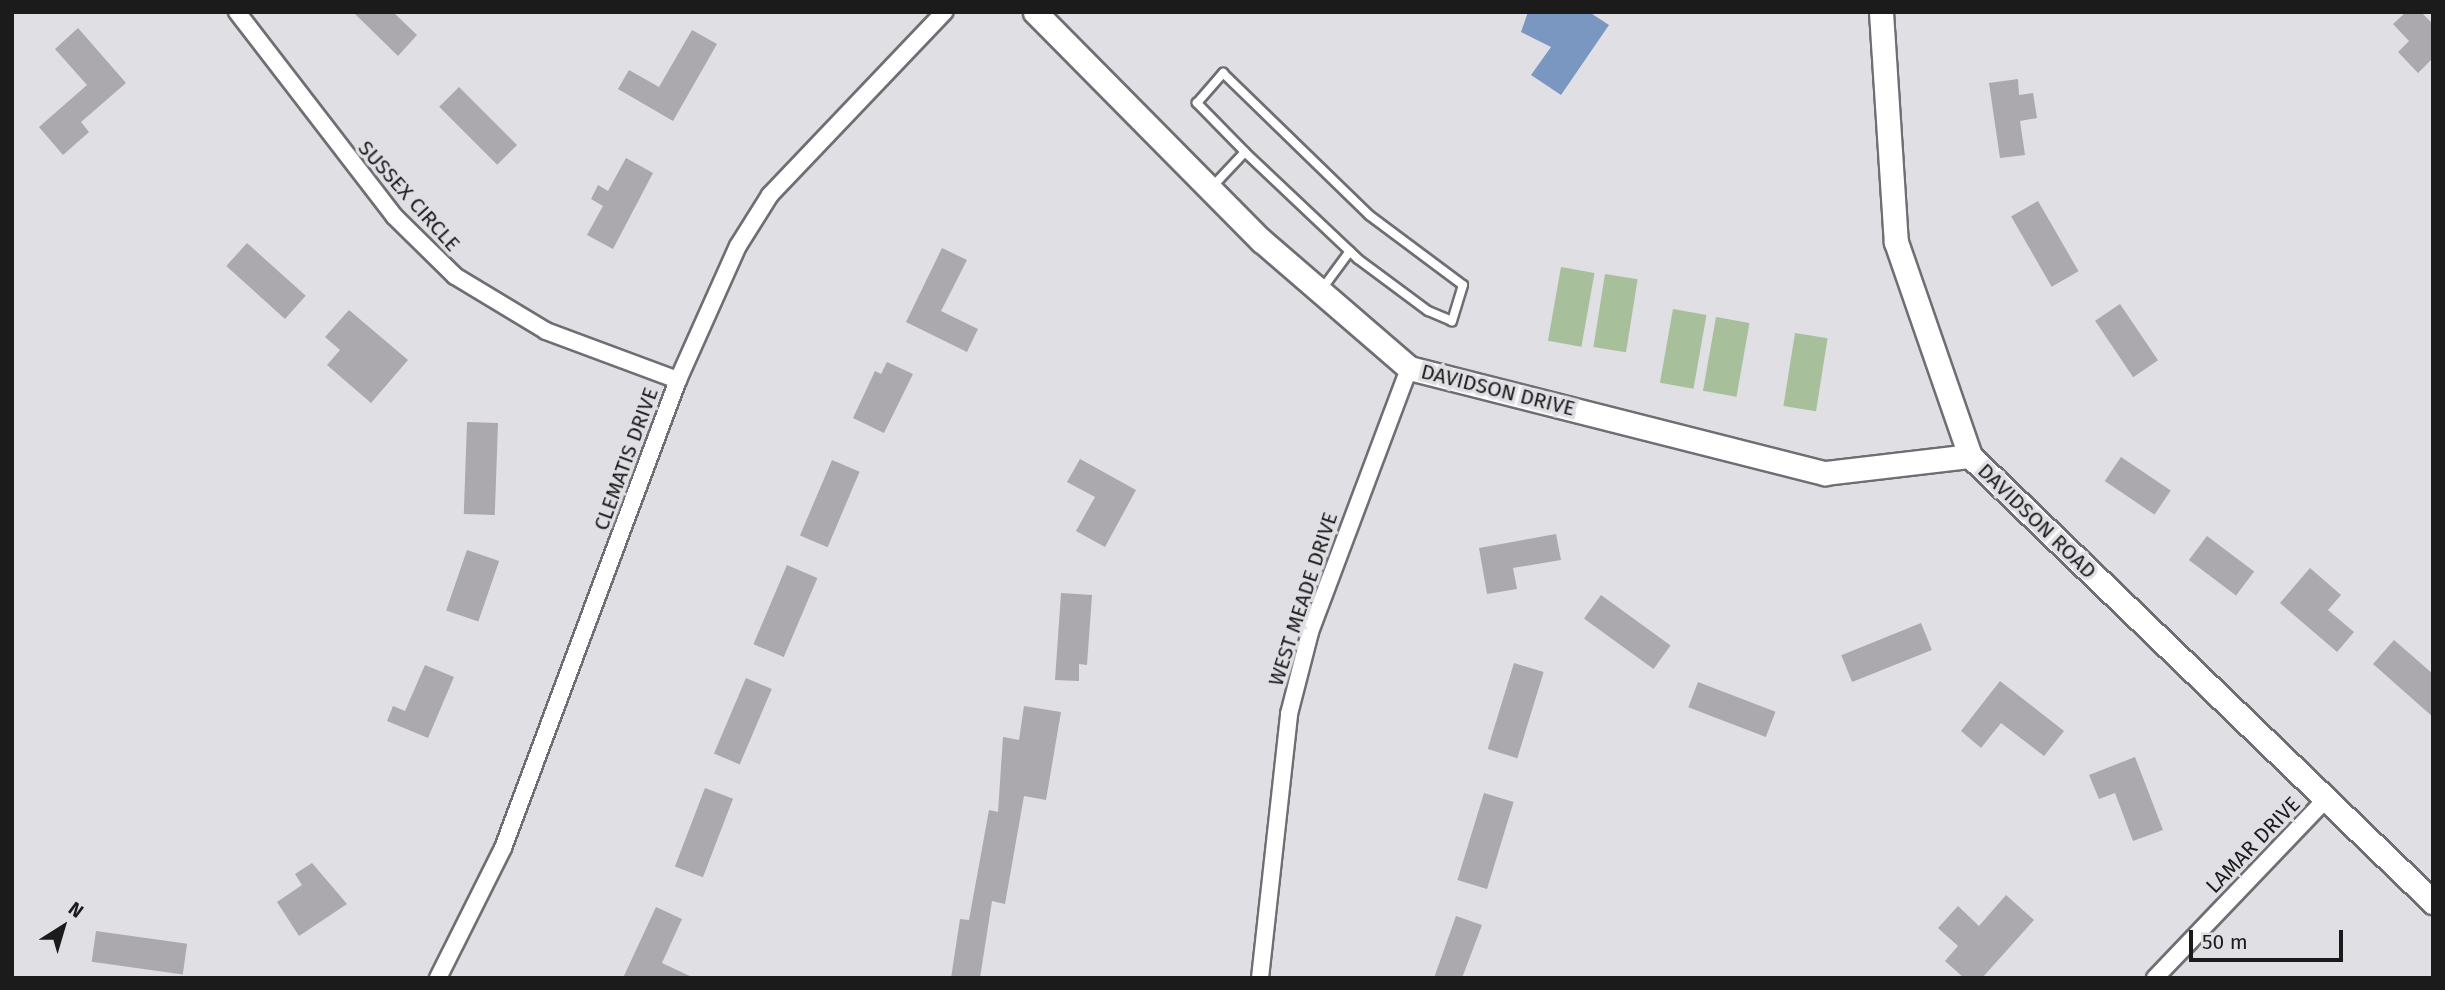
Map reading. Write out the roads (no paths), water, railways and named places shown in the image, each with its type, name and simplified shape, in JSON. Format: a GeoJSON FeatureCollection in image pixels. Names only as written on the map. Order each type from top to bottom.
{"type":"FeatureCollection","features":[{"type":"Feature","properties":{"kind":"street","name":"SUSSEX CIRCLE"},"geometry":{"type":"LineString","coordinates":[[237,12],[352,166],[455,276],[546,331],[678,380]]}},
{"type":"Feature","properties":{"kind":"street","name":"CLEMATIS DRIVE"},"geometry":{"type":"LineString","coordinates":[[438,978],[503,848],[678,380],[738,246],[770,195],[944,12]]}},
{"type":"Feature","properties":{"kind":"street","name":"DAVIDSON DRIVE"},"geometry":{"type":"LineString","coordinates":[[1035,12],[1210,189],[1320,291],[1409,368],[1825,473],[1970,456]]}},
{"type":"Feature","properties":{"kind":"street","name":"DAVIDSON ROAD"},"geometry":{"type":"LineString","coordinates":[[1881,12],[1896,242],[1970,456],[2322,802],[2433,902]]}},
{"type":"Feature","properties":{"kind":"street","name":"WEST MEADE DRIVE"},"geometry":{"type":"LineString","coordinates":[[1260,978],[1289,714],[1310,632],[1409,368]]}},
{"type":"Feature","properties":{"kind":"street","name":"LAMAR DRIVE"},"geometry":{"type":"LineString","coordinates":[[2155,978],[2322,802]]}},
{"type":"Feature","properties":{"kind":"lane"},"geometry":{"type":"LineString","coordinates":[[1223,73],[1369,215],[1463,285],[1452,321],[1427,311],[1350,251],[1245,152],[1197,103],[1223,73]]}},
{"type":"Feature","properties":{"kind":"lane"},"geometry":{"type":"LineString","coordinates":[[1210,189],[1245,152]]}},
{"type":"Feature","properties":{"kind":"lane"},"geometry":{"type":"LineString","coordinates":[[1320,291],[1350,251]]}},
{"type":"Feature","properties":{"kind":"water"},"geometry":{"type":"Polygon","coordinates":[[[1528,12],[1589,12],[1609,25],[1561,95],[1531,75],[1551,47],[1521,32],[1528,12]]]}}]}
